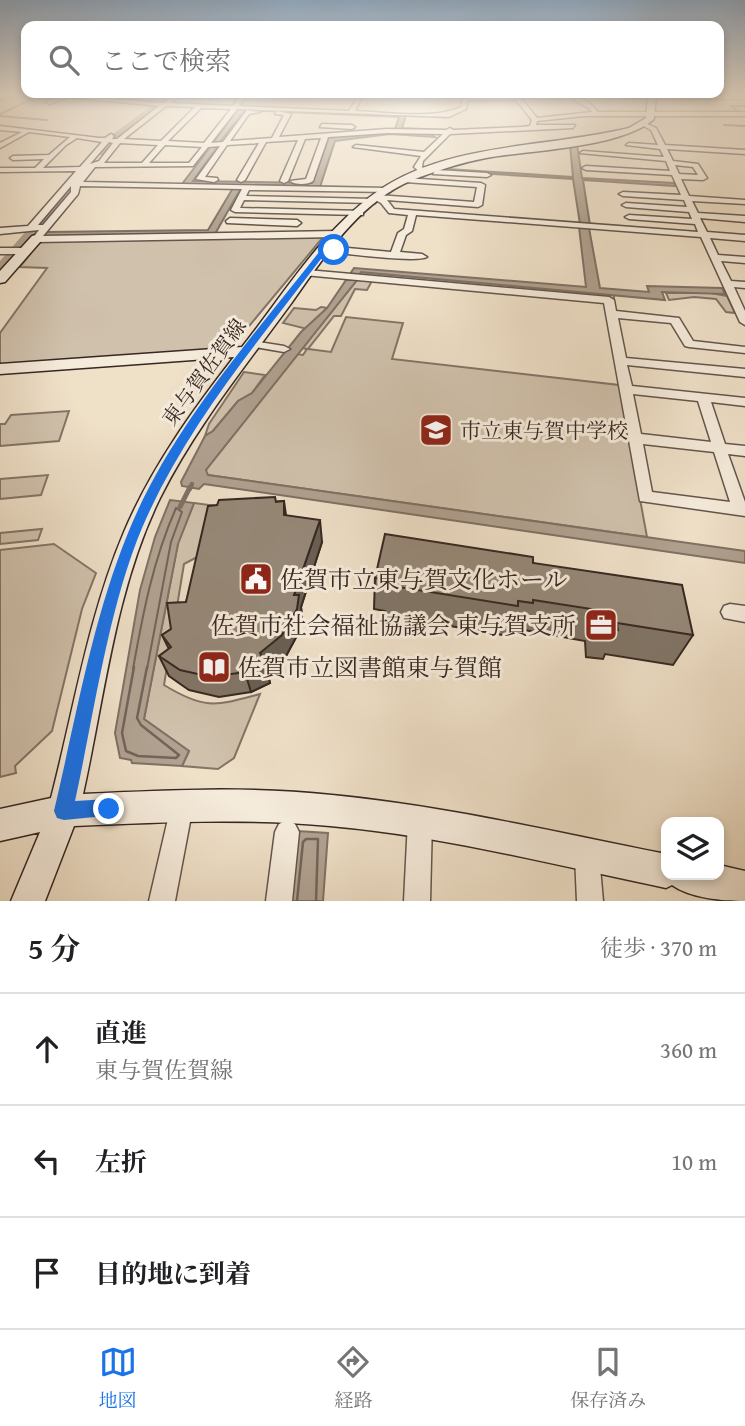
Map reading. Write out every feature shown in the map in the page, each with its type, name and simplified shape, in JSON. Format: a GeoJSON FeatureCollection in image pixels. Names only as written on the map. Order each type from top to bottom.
{"type":"FeatureCollection","features":[{"type":"Feature","properties":{"kind":"main road","name":"東与賀佐賀線"},"geometry":{"type":"LineString","coordinates":[[28,901],[64,811],[114,589],[135,531],[184,435],[250,347],[331,242],[373,200],[425,166],[602,137]]}},
{"type":"Feature","properties":{"kind":"main road"},"geometry":{"type":"LineString","coordinates":[[1,278],[14,251],[38,230]]}},
{"type":"Feature","properties":{"kind":"main road"},"geometry":{"type":"LineString","coordinates":[[0,369],[250,347]]}},
{"type":"Feature","properties":{"kind":"main road"},"geometry":{"type":"LineString","coordinates":[[0,825],[64,811],[183,805],[329,810],[420,821],[661,870]]}},
{"type":"Feature","properties":{"kind":"main road"},"geometry":{"type":"LineString","coordinates":[[708,880],[745,888]]}},
{"type":"Feature","properties":{"kind":"street"},"geometry":{"type":"LineString","coordinates":[[0,146],[17,137]]}},
{"type":"Feature","properties":{"kind":"street"},"geometry":{"type":"LineString","coordinates":[[68,137],[206,145],[321,137]]}},
{"type":"Feature","properties":{"kind":"street"},"geometry":{"type":"LineString","coordinates":[[38,230],[80,169],[116,137]]}},
{"type":"Feature","properties":{"kind":"street"},"geometry":{"type":"LineString","coordinates":[[145,165],[169,137]]}},
{"type":"Feature","properties":{"kind":"street"},"geometry":{"type":"LineString","coordinates":[[95,165],[191,165],[212,137]]}},
{"type":"Feature","properties":{"kind":"street"},"geometry":{"type":"LineString","coordinates":[[229,137],[200,179],[384,201],[392,211],[745,238]]}},
{"type":"Feature","properties":{"kind":"street"},"geometry":{"type":"LineString","coordinates":[[274,141],[276,137]]}},
{"type":"Feature","properties":{"kind":"street"},"geometry":{"type":"LineString","coordinates":[[72,184],[244,184],[309,181],[321,137]]}},
{"type":"Feature","properties":{"kind":"street"},"geometry":{"type":"LineString","coordinates":[[425,166],[435,146],[443,137]]}},
{"type":"Feature","properties":{"kind":"street"},"geometry":{"type":"LineString","coordinates":[[658,137],[745,322]]}},
{"type":"Feature","properties":{"kind":"street"},"geometry":{"type":"LineString","coordinates":[[37,170],[74,138]]}},
{"type":"Feature","properties":{"kind":"street"},"geometry":{"type":"LineString","coordinates":[[284,181],[302,139]]}},
{"type":"Feature","properties":{"kind":"street"},"geometry":{"type":"LineString","coordinates":[[72,184],[101,162],[112,140]]}},
{"type":"Feature","properties":{"kind":"street"},"geometry":{"type":"LineString","coordinates":[[374,141],[435,146]]}},
{"type":"Feature","properties":{"kind":"street"},"geometry":{"type":"LineString","coordinates":[[263,142],[235,210],[373,200]]}},
{"type":"Feature","properties":{"kind":"street"},"geometry":{"type":"LineString","coordinates":[[629,145],[745,152]]}},
{"type":"Feature","properties":{"kind":"street"},"geometry":{"type":"LineString","coordinates":[[356,147],[425,166],[486,175]]}},
{"type":"Feature","properties":{"kind":"street"},"geometry":{"type":"LineString","coordinates":[[583,153],[696,165],[703,178],[586,168]]}},
{"type":"Feature","properties":{"kind":"street"},"geometry":{"type":"LineString","coordinates":[[13,158],[50,157]]}},
{"type":"Feature","properties":{"kind":"street"},"geometry":{"type":"LineString","coordinates":[[668,160],[703,159]]}},
{"type":"Feature","properties":{"kind":"street"},"geometry":{"type":"LineString","coordinates":[[0,170],[80,169]]}},
{"type":"Feature","properties":{"kind":"street"},"geometry":{"type":"LineString","coordinates":[[242,198],[478,205],[481,185],[405,180]]}},
{"type":"Feature","properties":{"kind":"street"},"geometry":{"type":"LineString","coordinates":[[38,230],[75,192],[72,184]]}},
{"type":"Feature","properties":{"kind":"street"},"geometry":{"type":"LineString","coordinates":[[623,194],[745,202]]}},
{"type":"Feature","properties":{"kind":"street"},"geometry":{"type":"LineString","coordinates":[[626,205],[695,216]]}},
{"type":"Feature","properties":{"kind":"street"},"geometry":{"type":"LineString","coordinates":[[394,255],[402,233],[408,231],[413,213]]}},
{"type":"Feature","properties":{"kind":"street"},"geometry":{"type":"LineString","coordinates":[[629,217],[695,216],[745,219]]}},
{"type":"Feature","properties":{"kind":"street"},"geometry":{"type":"LineString","coordinates":[[223,236],[232,217],[297,223]]}},
{"type":"Feature","properties":{"kind":"street"},"geometry":{"type":"LineString","coordinates":[[0,231],[223,236],[331,242],[394,255],[422,257]]}},
{"type":"Feature","properties":{"kind":"street"},"geometry":{"type":"LineString","coordinates":[[715,258],[745,260]]}},
{"type":"Feature","properties":{"kind":"street"},"geometry":{"type":"LineString","coordinates":[[307,273],[604,299],[610,303],[613,314],[645,497],[742,510],[703,398]]}},
{"type":"Feature","properties":{"kind":"street"},"geometry":{"type":"LineString","coordinates":[[727,284],[745,285]]}},
{"type":"Feature","properties":{"kind":"street"},"geometry":{"type":"LineString","coordinates":[[613,314],[675,320],[686,343],[745,349]]}},
{"type":"Feature","properties":{"kind":"street"},"geometry":{"type":"LineString","coordinates":[[250,347],[284,349]]}},
{"type":"Feature","properties":{"kind":"street"},"geometry":{"type":"LineString","coordinates":[[621,360],[745,373]]}},
{"type":"Feature","properties":{"kind":"street"},"geometry":{"type":"LineString","coordinates":[[626,389],[745,402]]}},
{"type":"Feature","properties":{"kind":"street"},"geometry":{"type":"LineString","coordinates":[[634,438],[745,451]]}},
{"type":"Feature","properties":{"kind":"street"},"geometry":{"type":"LineString","coordinates":[[162,901],[183,805]]}},
{"type":"Feature","properties":{"kind":"street"},"geometry":{"type":"LineString","coordinates":[[417,901],[420,821]]}},
{"type":"Feature","properties":{"kind":"street"},"geometry":{"type":"LineString","coordinates":[[279,901],[287,832]]}},
{"type":"Feature","properties":{"kind":"street"},"geometry":{"type":"LineString","coordinates":[[587,856],[590,901]]}},
{"type":"Feature","properties":{"kind":"shaded area"},"geometry":{"type":"Polygon","coordinates":[[[324,236],[230,349],[0,366],[0,333],[47,268],[20,267],[41,240],[324,236]]]}},
{"type":"Feature","properties":{"kind":"shaded area"},"geometry":{"type":"Polygon","coordinates":[[[360,272],[614,295],[614,299],[359,275],[360,272]]]}},
{"type":"Feature","properties":{"kind":"shaded area","name":"市立東与賀中学校"},"geometry":{"type":"Polygon","coordinates":[[[357,280],[372,281],[367,290],[355,289],[341,316],[334,316],[308,349],[331,352],[346,317],[403,323],[392,359],[619,385],[647,537],[208,475],[205,471],[297,354],[303,355],[307,349],[302,348],[357,280]]]}},
{"type":"Feature","properties":{"kind":"shaded area"},"geometry":{"type":"Polygon","coordinates":[[[666,293],[711,293],[727,296],[735,313],[726,312],[716,299],[694,297],[669,300],[666,293]]]}},
{"type":"Feature","properties":{"kind":"shaded area"},"geometry":{"type":"Polygon","coordinates":[[[294,308],[316,310],[327,308],[307,329],[283,323],[294,308]]]}},
{"type":"Feature","properties":{"kind":"shaded area"},"geometry":{"type":"Polygon","coordinates":[[[244,372],[265,375],[252,393],[238,401],[213,431],[205,436],[209,424],[244,372]]]}},
{"type":"Feature","properties":{"kind":"shaded area"},"geometry":{"type":"Polygon","coordinates":[[[69,411],[59,441],[0,446],[0,424],[5,424],[11,415],[69,411]]]}},
{"type":"Feature","properties":{"kind":"shaded area"},"geometry":{"type":"Polygon","coordinates":[[[48,475],[41,495],[0,499],[0,479],[48,475]]]}},
{"type":"Feature","properties":{"kind":"shaded area"},"geometry":{"type":"Polygon","coordinates":[[[194,503],[217,506],[201,555],[184,564],[164,685],[190,699],[210,703],[260,694],[234,758],[218,769],[182,766],[189,751],[144,719],[178,543],[194,503]]]}},
{"type":"Feature","properties":{"kind":"shaded area"},"geometry":{"type":"Polygon","coordinates":[[[42,529],[38,540],[0,544],[0,533],[42,529]]]}},
{"type":"Feature","properties":{"kind":"shaded area"},"geometry":{"type":"Polygon","coordinates":[[[54,544],[96,573],[82,609],[52,731],[15,766],[16,773],[0,777],[0,550],[54,544]]]}},
{"type":"Feature","properties":{"kind":"water"},"geometry":{"type":"Polygon","coordinates":[[[217,137],[224,137],[219,143],[213,143],[217,137]]]}},
{"type":"Feature","properties":{"kind":"water"},"geometry":{"type":"Polygon","coordinates":[[[366,137],[335,141],[320,187],[182,184],[211,146],[218,146],[193,181],[312,183],[329,138],[366,137]]]}},
{"type":"Feature","properties":{"kind":"water"},"geometry":{"type":"Polygon","coordinates":[[[577,144],[582,178],[674,183],[676,186],[583,180],[590,225],[580,224],[573,179],[443,171],[448,169],[573,177],[570,145],[577,144]]]}},
{"type":"Feature","properties":{"kind":"water"},"geometry":{"type":"Polygon","coordinates":[[[233,188],[241,188],[215,234],[44,236],[47,232],[208,230],[233,188]]]}},
{"type":"Feature","properties":{"kind":"water"},"geometry":{"type":"Polygon","coordinates":[[[579,227],[589,228],[600,288],[649,292],[647,286],[722,288],[725,294],[662,292],[665,300],[361,272],[359,275],[350,274],[354,268],[586,287],[579,227]]]}},
{"type":"Feature","properties":{"kind":"water"},"geometry":{"type":"Polygon","coordinates":[[[346,280],[357,280],[206,470],[208,475],[745,551],[745,563],[204,484],[199,489],[182,486],[181,482],[205,436],[213,431],[238,401],[252,393],[301,332],[327,308],[346,280]]]}},
{"type":"Feature","properties":{"kind":"water"},"geometry":{"type":"Polygon","coordinates":[[[170,500],[194,503],[178,544],[144,719],[189,751],[182,766],[132,763],[131,760],[120,758],[115,733],[140,590],[155,537],[170,500]]]}},
{"type":"Feature","properties":{"kind":"water"},"geometry":{"type":"Polygon","coordinates":[[[297,831],[328,833],[323,901],[290,901],[297,831]]]}},
{"type":"Feature","properties":{"kind":"building","name":"佐賀市立東与賀文化ホール"},"geometry":{"type":"Polygon","coordinates":[[[275,497],[276,502],[284,501],[284,515],[320,520],[294,595],[299,595],[297,609],[282,635],[260,653],[265,663],[245,672],[211,677],[180,670],[159,656],[171,647],[162,635],[171,629],[167,603],[186,602],[208,506],[217,505],[219,500],[275,497]]]}},
{"type":"Feature","properties":{"kind":"building"},"geometry":{"type":"Polygon","coordinates":[[[385,534],[533,557],[533,563],[682,585],[693,635],[617,623],[618,630],[600,627],[598,610],[533,600],[533,603],[518,601],[518,606],[386,585],[386,580],[375,578],[385,534]]]}},
{"type":"Feature","properties":{"kind":"waterway"},"geometry":{"type":"LineString","coordinates":[[99,153],[115,137]]}},
{"type":"Feature","properties":{"kind":"waterway"},"geometry":{"type":"LineString","coordinates":[[0,268],[84,170]]}},
{"type":"Feature","properties":{"kind":"waterway"},"geometry":{"type":"LineString","coordinates":[[190,489],[192,484]]}},
{"type":"Feature","properties":{"kind":"waterway"},"geometry":{"type":"LineString","coordinates":[[180,507],[190,487]]}},
{"type":"Feature","properties":{"kind":"place","name":"市立東与賀中学校"},"geometry":{"type":"Point","coordinates":[436,430]}},
{"type":"Feature","properties":{"kind":"place","name":"佐賀市立東与賀文化ホール"},"geometry":{"type":"Point","coordinates":[256,579]}},
{"type":"Feature","properties":{"kind":"place","name":"佐賀市社会福祉協議会 東与賀支所"},"geometry":{"type":"Point","coordinates":[601,625]}},
{"type":"Feature","properties":{"kind":"place","name":"佐賀市立図書館東与賀館"},"geometry":{"type":"Point","coordinates":[214,667]}},
{"type":"Feature","properties":{"kind":"route"},"geometry":{"type":"LineString","coordinates":[[109,809],[64,811],[114,589],[135,531],[184,435],[326,249],[334,250]]}}]}
